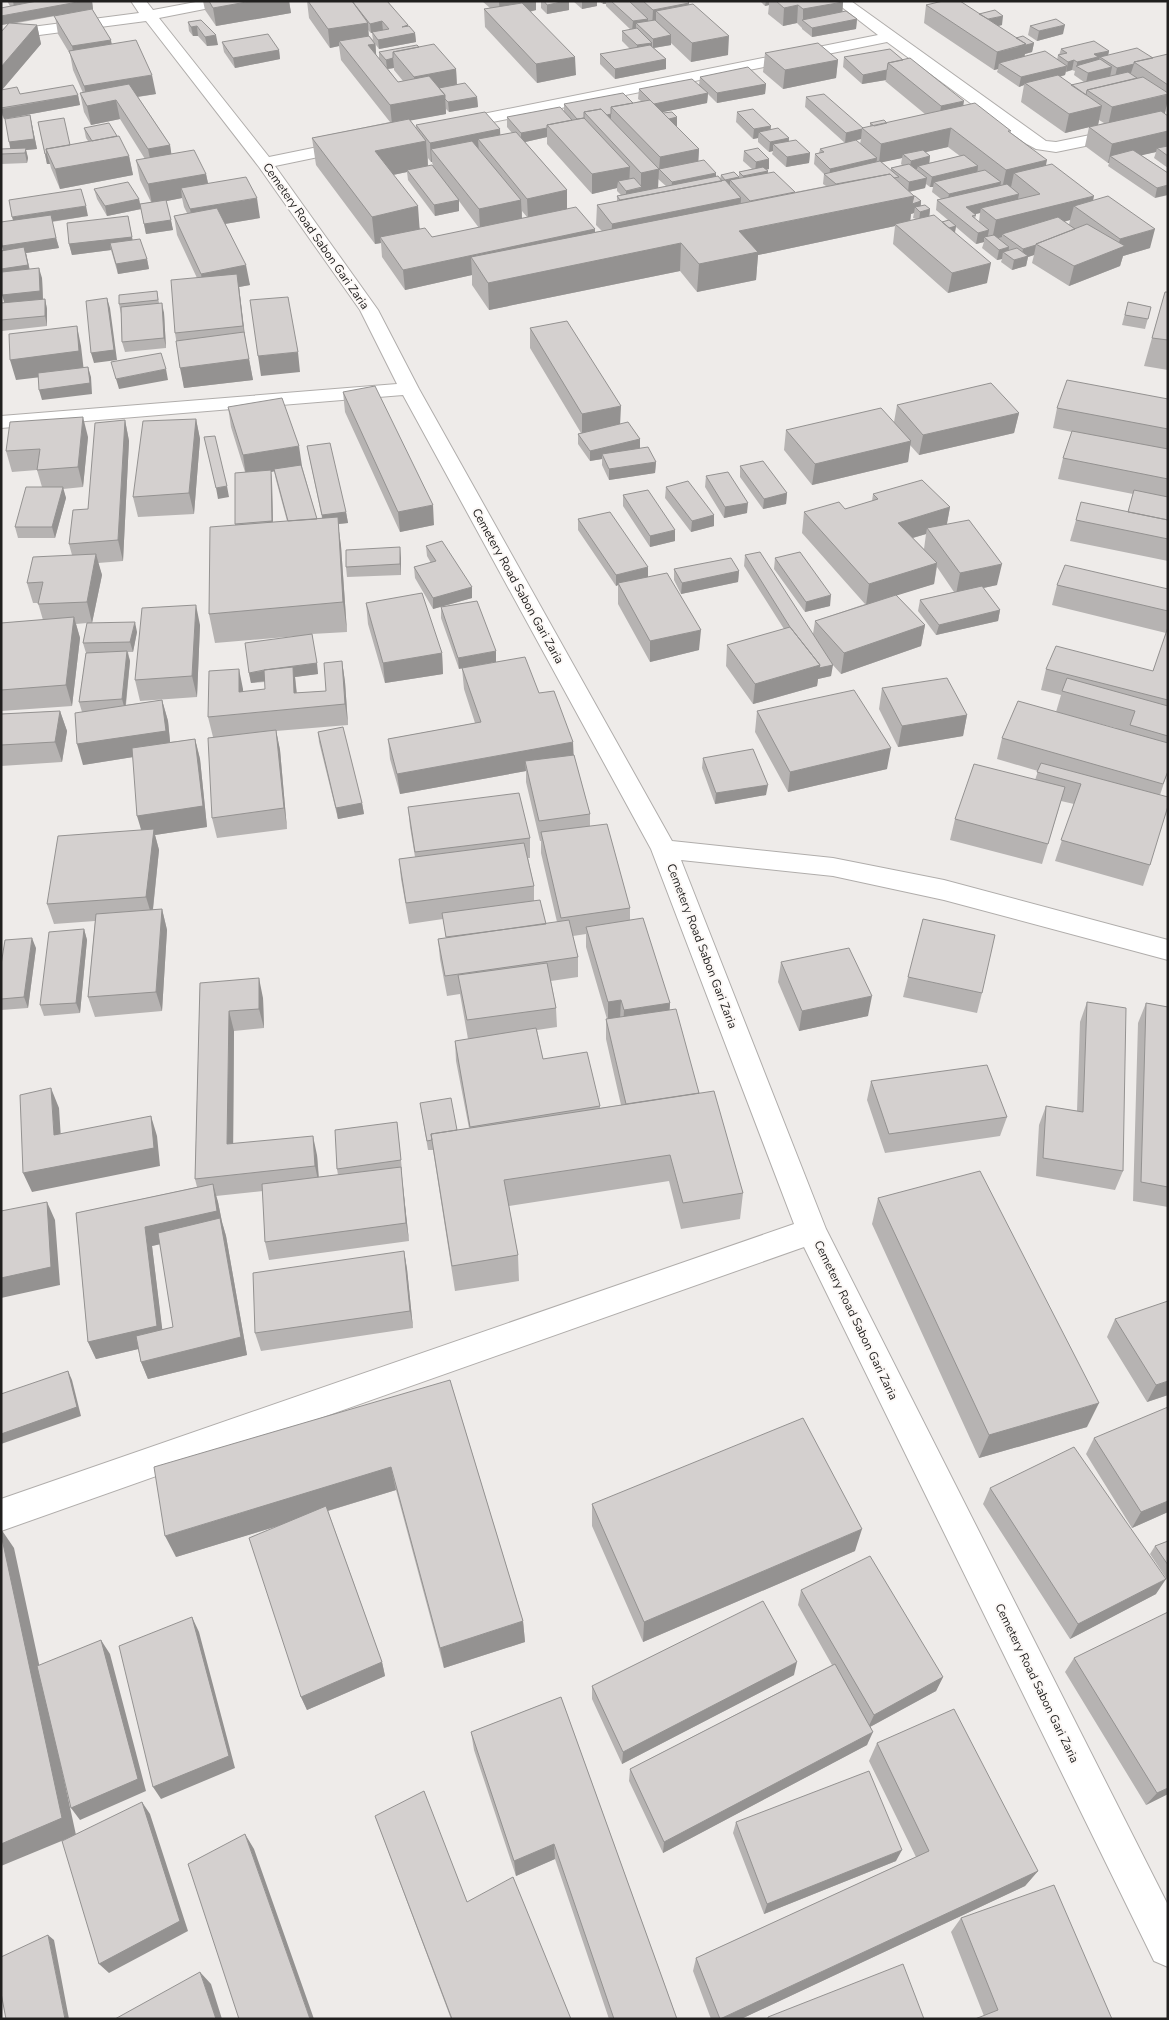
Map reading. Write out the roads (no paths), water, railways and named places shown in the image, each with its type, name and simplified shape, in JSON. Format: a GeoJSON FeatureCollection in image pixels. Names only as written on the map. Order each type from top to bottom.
{"type":"FeatureCollection","features":[{"type":"Feature","properties":{"kind":"street"},"geometry":{"type":"LineString","coordinates":[[1,36],[143,8],[225,1]]}},
{"type":"Feature","properties":{"kind":"street"},"geometry":{"type":"LineString","coordinates":[[841,1],[1031,140],[1042,146],[1056,147],[1168,124]]}},
{"type":"Feature","properties":{"kind":"street","name":"Cemetery Road Sabon Gari Zaria"},"geometry":{"type":"LineString","coordinates":[[143,8],[265,163],[369,310],[409,389],[664,849],[812,1231],[1168,1947]]}},
{"type":"Feature","properties":{"kind":"street"},"geometry":{"type":"LineString","coordinates":[[441,127],[890,37]]}},
{"type":"Feature","properties":{"kind":"street"},"geometry":{"type":"LineString","coordinates":[[265,163],[363,143]]}},
{"type":"Feature","properties":{"kind":"street"},"geometry":{"type":"LineString","coordinates":[[1,422],[409,389]]}},
{"type":"Feature","properties":{"kind":"street"},"geometry":{"type":"LineString","coordinates":[[664,849],[833,867],[944,890],[1168,950]]}},
{"type":"Feature","properties":{"kind":"street"},"geometry":{"type":"LineString","coordinates":[[1,1515],[812,1231]]}}]}
